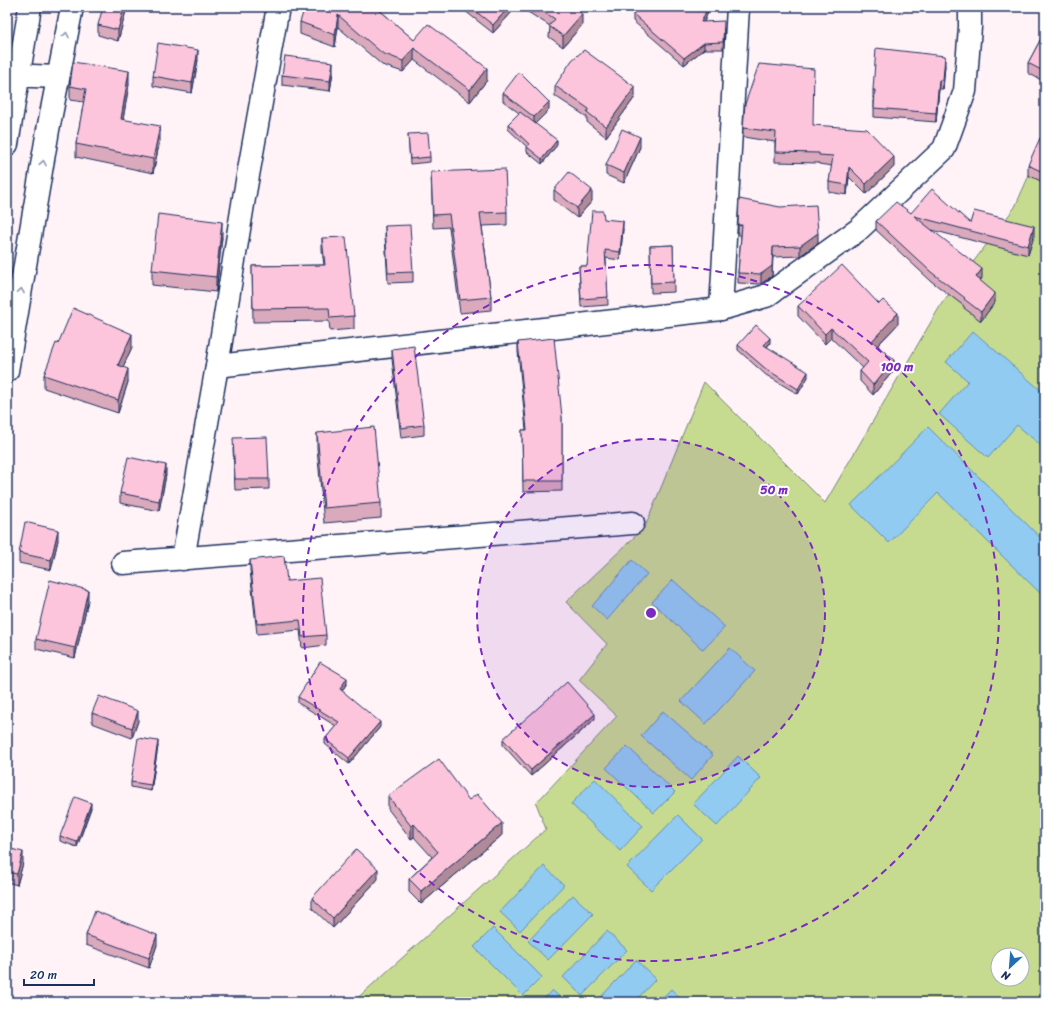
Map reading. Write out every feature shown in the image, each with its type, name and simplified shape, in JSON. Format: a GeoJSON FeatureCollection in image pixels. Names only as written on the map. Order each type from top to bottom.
{"type":"FeatureCollection","features":[{"type":"Feature","properties":{"kind":"main road"},"geometry":{"type":"LineString","coordinates":[[7,144],[13,76],[30,7]]}},
{"type":"Feature","properties":{"kind":"main road"},"geometry":{"type":"LineString","coordinates":[[7,371],[48,130],[72,7]]}},
{"type":"Feature","properties":{"kind":"main road"},"geometry":{"type":"LineString","coordinates":[[183,559],[278,7]]}},
{"type":"Feature","properties":{"kind":"main road"},"geometry":{"type":"LineString","coordinates":[[720,309],[738,7]]}},
{"type":"Feature","properties":{"kind":"main road"},"geometry":{"type":"LineString","coordinates":[[217,366],[720,309],[766,296],[858,230],[944,150],[965,91],[970,7]]}},
{"type":"Feature","properties":{"kind":"main road"},"geometry":{"type":"LineString","coordinates":[[13,76],[58,77]]}},
{"type":"Feature","properties":{"kind":"main road"},"geometry":{"type":"LineString","coordinates":[[123,563],[633,523]]}},
{"type":"Feature","properties":{"kind":"green space"},"geometry":{"type":"Polygon","coordinates":[[[1045,139],[1045,1002],[353,1002],[546,829],[536,803],[617,716],[579,680],[607,644],[566,602],[645,527],[704,382],[825,503],[942,303],[1015,207],[1045,139]]]}},
{"type":"Feature","properties":{"kind":"water"},"geometry":{"type":"Polygon","coordinates":[[[973,331],[1045,394],[1045,449],[1017,425],[988,458],[939,414],[968,381],[946,362],[973,331]]]}},
{"type":"Feature","properties":{"kind":"water"},"geometry":{"type":"Polygon","coordinates":[[[928,427],[1045,542],[1045,589],[1041,594],[938,493],[889,543],[851,505],[928,427]]]}},
{"type":"Feature","properties":{"kind":"water"},"geometry":{"type":"Polygon","coordinates":[[[632,560],[647,574],[607,620],[592,606],[632,560]]]}},
{"type":"Feature","properties":{"kind":"water"},"geometry":{"type":"Polygon","coordinates":[[[673,580],[725,627],[703,650],[652,602],[673,580]]]}},
{"type":"Feature","properties":{"kind":"water"},"geometry":{"type":"Polygon","coordinates":[[[730,648],[755,671],[706,724],[681,701],[730,648]]]}},
{"type":"Feature","properties":{"kind":"water"},"geometry":{"type":"Polygon","coordinates":[[[663,711],[713,755],[691,780],[641,736],[663,711]]]}},
{"type":"Feature","properties":{"kind":"water"},"geometry":{"type":"Polygon","coordinates":[[[627,746],[675,792],[654,813],[606,768],[627,746]]]}},
{"type":"Feature","properties":{"kind":"water"},"geometry":{"type":"Polygon","coordinates":[[[738,756],[761,778],[717,826],[693,804],[738,756]]]}},
{"type":"Feature","properties":{"kind":"water"},"geometry":{"type":"Polygon","coordinates":[[[595,779],[643,826],[620,851],[571,804],[595,779]]]}},
{"type":"Feature","properties":{"kind":"water"},"geometry":{"type":"Polygon","coordinates":[[[678,815],[702,839],[651,890],[627,867],[678,815]]]}},
{"type":"Feature","properties":{"kind":"water"},"geometry":{"type":"Polygon","coordinates":[[[544,866],[564,885],[520,931],[500,912],[544,866]]]}},
{"type":"Feature","properties":{"kind":"water"},"geometry":{"type":"Polygon","coordinates":[[[573,895],[593,914],[548,960],[528,941],[573,895]]]}},
{"type":"Feature","properties":{"kind":"water"},"geometry":{"type":"Polygon","coordinates":[[[493,928],[542,977],[523,996],[474,947],[493,928]]]}},
{"type":"Feature","properties":{"kind":"water"},"geometry":{"type":"Polygon","coordinates":[[[607,931],[627,950],[582,996],[563,977],[607,931]]]}},
{"type":"Feature","properties":{"kind":"water"},"geometry":{"type":"Polygon","coordinates":[[[636,960],[656,979],[634,1002],[596,1002],[636,960]]]}},
{"type":"Feature","properties":{"kind":"water"},"geometry":{"type":"Polygon","coordinates":[[[671,989],[685,1002],[658,1002],[671,989]]]}},
{"type":"Feature","properties":{"kind":"water"},"geometry":{"type":"Polygon","coordinates":[[[552,990],[565,1002],[541,1002],[552,990]]]}},
{"type":"Feature","properties":{"kind":"building"},"geometry":{"type":"Polygon","coordinates":[[[103,7],[124,7],[118,30],[98,25],[103,7]]]}},
{"type":"Feature","properties":{"kind":"building"},"geometry":{"type":"Polygon","coordinates":[[[305,7],[376,7],[414,40],[428,24],[487,68],[470,90],[414,48],[403,61],[382,53],[338,15],[335,35],[300,22],[305,7]]]}},
{"type":"Feature","properties":{"kind":"building"},"geometry":{"type":"Polygon","coordinates":[[[470,7],[509,7],[493,25],[470,7]]]}},
{"type":"Feature","properties":{"kind":"building"},"geometry":{"type":"Polygon","coordinates":[[[536,7],[572,7],[582,14],[563,36],[549,26],[555,19],[536,7]]]}},
{"type":"Feature","properties":{"kind":"building"},"geometry":{"type":"Polygon","coordinates":[[[641,7],[708,7],[701,22],[724,21],[723,42],[704,43],[684,58],[633,14],[641,7]]]}},
{"type":"Feature","properties":{"kind":"building"},"geometry":{"type":"Polygon","coordinates":[[[1045,31],[1045,72],[1028,63],[1045,31]]]}},
{"type":"Feature","properties":{"kind":"building"},"geometry":{"type":"Polygon","coordinates":[[[158,43],[198,50],[192,83],[153,76],[158,43]]]}},
{"type":"Feature","properties":{"kind":"building"},"geometry":{"type":"Polygon","coordinates":[[[876,48],[945,56],[943,80],[939,80],[936,113],[874,108],[875,90],[873,90],[876,48]]]}},
{"type":"Feature","properties":{"kind":"building"},"geometry":{"type":"Polygon","coordinates":[[[584,50],[635,87],[606,127],[587,112],[589,109],[555,86],[572,60],[584,50]]]}},
{"type":"Feature","properties":{"kind":"building"},"geometry":{"type":"Polygon","coordinates":[[[285,56],[333,62],[330,81],[282,75],[285,56]]]}},
{"type":"Feature","properties":{"kind":"building"},"geometry":{"type":"Polygon","coordinates":[[[73,62],[129,71],[121,119],[160,126],[153,159],[76,144],[86,89],[70,86],[73,62]]]}},
{"type":"Feature","properties":{"kind":"building"},"geometry":{"type":"Polygon","coordinates":[[[759,64],[814,69],[813,125],[867,129],[894,157],[866,184],[849,167],[847,185],[829,182],[833,156],[819,155],[819,153],[775,152],[776,132],[743,128],[745,104],[759,64]]]}},
{"type":"Feature","properties":{"kind":"building"},"geometry":{"type":"Polygon","coordinates":[[[519,72],[549,102],[534,117],[503,93],[519,72]]]}},
{"type":"Feature","properties":{"kind":"building"},"geometry":{"type":"Polygon","coordinates":[[[520,112],[557,140],[542,159],[527,147],[529,144],[508,124],[520,112]]]}},
{"type":"Feature","properties":{"kind":"building"},"geometry":{"type":"Polygon","coordinates":[[[622,129],[640,137],[624,173],[606,165],[622,129]]]}},
{"type":"Feature","properties":{"kind":"building"},"geometry":{"type":"Polygon","coordinates":[[[428,133],[430,157],[410,159],[408,134],[428,133]]]}},
{"type":"Feature","properties":{"kind":"building"},"geometry":{"type":"Polygon","coordinates":[[[1040,138],[1045,141],[1045,173],[1028,165],[1040,138]]]}},
{"type":"Feature","properties":{"kind":"building"},"geometry":{"type":"Polygon","coordinates":[[[505,169],[507,212],[480,213],[491,297],[460,300],[449,214],[433,215],[431,172],[505,169]]]}},
{"type":"Feature","properties":{"kind":"building"},"geometry":{"type":"Polygon","coordinates":[[[569,172],[592,190],[577,208],[554,190],[569,172]]]}},
{"type":"Feature","properties":{"kind":"building"},"geometry":{"type":"Polygon","coordinates":[[[932,189],[970,223],[974,211],[1034,226],[1028,246],[914,216],[982,269],[976,277],[995,293],[981,312],[931,272],[876,221],[896,202],[911,213],[932,189]]]}},
{"type":"Feature","properties":{"kind":"building"},"geometry":{"type":"Polygon","coordinates":[[[739,199],[780,207],[816,205],[818,233],[800,246],[773,247],[772,266],[761,274],[738,273],[742,225],[738,225],[739,199]]]}},
{"type":"Feature","properties":{"kind":"building"},"geometry":{"type":"Polygon","coordinates":[[[592,211],[603,211],[604,219],[623,221],[620,252],[605,250],[608,297],[581,299],[579,266],[587,266],[592,211]]]}},
{"type":"Feature","properties":{"kind":"building"},"geometry":{"type":"Polygon","coordinates":[[[158,214],[222,222],[216,277],[152,270],[158,214]]]}},
{"type":"Feature","properties":{"kind":"building"},"geometry":{"type":"Polygon","coordinates":[[[410,225],[413,272],[388,273],[385,226],[410,225]]]}},
{"type":"Feature","properties":{"kind":"building"},"geometry":{"type":"Polygon","coordinates":[[[346,237],[354,316],[330,318],[329,308],[253,309],[252,266],[325,265],[322,238],[346,237]]]}},
{"type":"Feature","properties":{"kind":"building"},"geometry":{"type":"Polygon","coordinates":[[[673,245],[674,282],[651,283],[650,246],[673,245]]]}},
{"type":"Feature","properties":{"kind":"building"},"geometry":{"type":"Polygon","coordinates":[[[842,265],[879,304],[883,300],[898,313],[872,341],[894,360],[873,385],[860,371],[868,362],[831,328],[825,334],[798,306],[842,265]]]}},
{"type":"Feature","properties":{"kind":"building"},"geometry":{"type":"Polygon","coordinates":[[[73,308],[132,334],[118,365],[128,369],[118,400],[44,375],[56,343],[58,344],[73,308]]]}},
{"type":"Feature","properties":{"kind":"building"},"geometry":{"type":"Polygon","coordinates":[[[756,325],[770,338],[764,345],[808,372],[798,389],[766,369],[738,345],[756,325]]]}},
{"type":"Feature","properties":{"kind":"building"},"geometry":{"type":"Polygon","coordinates":[[[554,338],[562,417],[562,481],[523,481],[522,430],[527,430],[518,342],[554,338]]]}},
{"type":"Feature","properties":{"kind":"building"},"geometry":{"type":"Polygon","coordinates":[[[414,346],[424,425],[401,428],[392,349],[414,346]]]}},
{"type":"Feature","properties":{"kind":"building"},"geometry":{"type":"Polygon","coordinates":[[[374,427],[381,503],[324,508],[317,433],[374,427]]]}},
{"type":"Feature","properties":{"kind":"building"},"geometry":{"type":"Polygon","coordinates":[[[267,437],[269,479],[235,479],[233,438],[267,437]]]}},
{"type":"Feature","properties":{"kind":"building"},"geometry":{"type":"Polygon","coordinates":[[[128,457],[166,465],[159,501],[120,493],[128,457]]]}},
{"type":"Feature","properties":{"kind":"building"},"geometry":{"type":"Polygon","coordinates":[[[25,522],[58,530],[51,560],[19,553],[25,522]]]}},
{"type":"Feature","properties":{"kind":"building"},"geometry":{"type":"Polygon","coordinates":[[[284,556],[287,581],[320,578],[326,635],[302,637],[300,620],[257,624],[250,560],[284,556]]]}},
{"type":"Feature","properties":{"kind":"building"},"geometry":{"type":"Polygon","coordinates":[[[50,580],[88,590],[75,648],[36,639],[50,580]]]}},
{"type":"Feature","properties":{"kind":"building"},"geometry":{"type":"Polygon","coordinates":[[[320,662],[347,678],[340,689],[380,722],[349,758],[325,739],[339,722],[298,697],[320,662]]]}},
{"type":"Feature","properties":{"kind":"building"},"geometry":{"type":"Polygon","coordinates":[[[567,682],[595,714],[531,770],[503,739],[567,682]]]}},
{"type":"Feature","properties":{"kind":"building"},"geometry":{"type":"Polygon","coordinates":[[[99,696],[138,711],[132,728],[92,713],[99,696]]]}},
{"type":"Feature","properties":{"kind":"building"},"geometry":{"type":"Polygon","coordinates":[[[138,738],[158,741],[151,785],[131,782],[138,738]]]}},
{"type":"Feature","properties":{"kind":"building"},"geometry":{"type":"Polygon","coordinates":[[[439,759],[469,800],[477,794],[502,823],[421,891],[409,879],[438,852],[414,824],[411,826],[388,796],[439,759]]]}},
{"type":"Feature","properties":{"kind":"building"},"geometry":{"type":"Polygon","coordinates":[[[75,797],[91,803],[77,842],[60,836],[75,797]]]}},
{"type":"Feature","properties":{"kind":"building"},"geometry":{"type":"Polygon","coordinates":[[[7,848],[23,852],[17,874],[7,872],[7,848]]]}},
{"type":"Feature","properties":{"kind":"building"},"geometry":{"type":"Polygon","coordinates":[[[356,849],[378,869],[333,918],[312,898],[356,849]]]}},
{"type":"Feature","properties":{"kind":"building"},"geometry":{"type":"Polygon","coordinates":[[[95,911],[157,935],[149,958],[86,935],[95,911]]]}}]}
